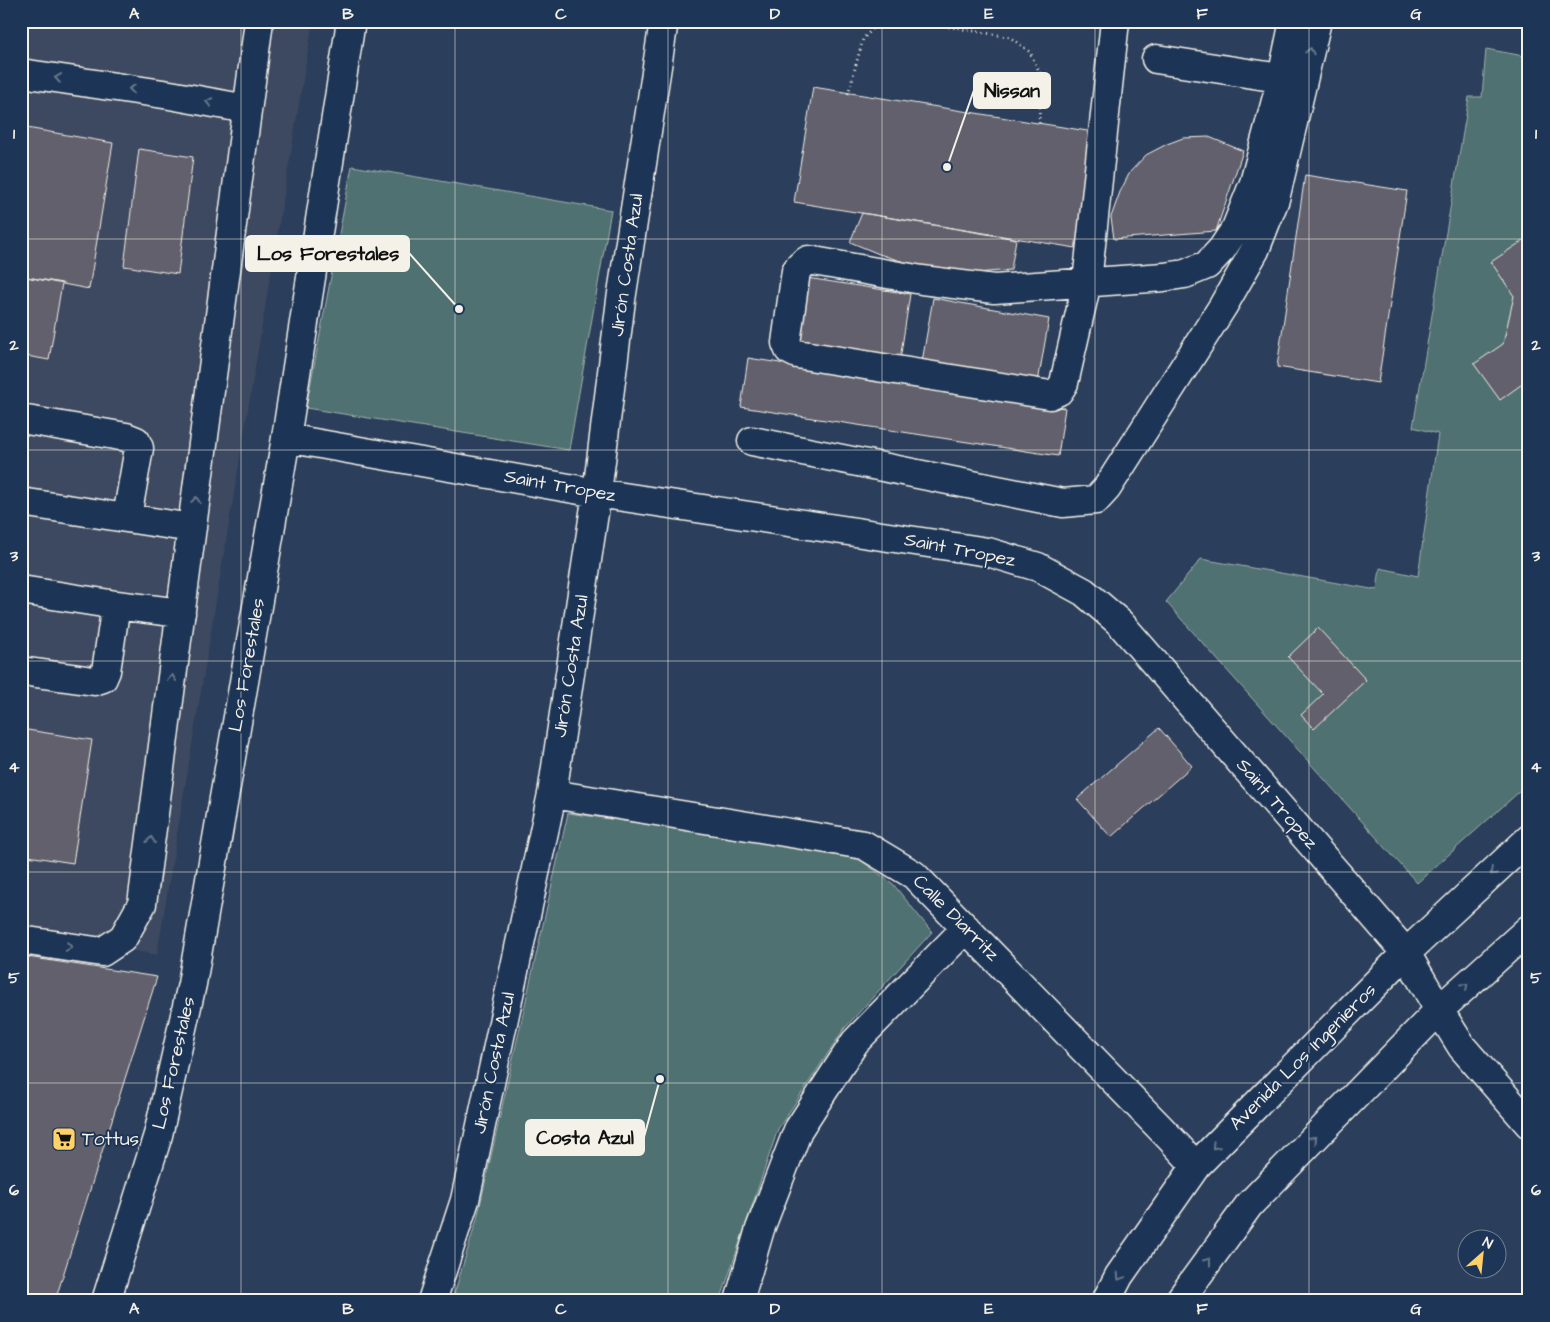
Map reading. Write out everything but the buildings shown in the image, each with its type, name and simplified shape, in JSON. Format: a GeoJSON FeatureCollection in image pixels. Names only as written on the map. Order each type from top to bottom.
{"type":"FeatureCollection","features":[{"type":"Feature","properties":{"kind":"street"},"geometry":{"type":"LineString","coordinates":[[21,940],[102,952],[123,938],[142,904],[259,21]]}},
{"type":"Feature","properties":{"kind":"street","name":"Los Forestales"},"geometry":{"type":"LineString","coordinates":[[106,1301],[158,1135],[192,984],[286,438],[351,21]]}},
{"type":"Feature","properties":{"kind":"street","name":"Jirón Costa Azul"},"geometry":{"type":"LineString","coordinates":[[432,1301],[465,1200],[552,794],[598,493],[621,300],[664,21]]}},
{"type":"Feature","properties":{"kind":"street"},"geometry":{"type":"LineString","coordinates":[[1116,21],[1088,282],[1064,383],[1059,391],[1050,395],[797,354],[789,350],[786,344],[796,271],[808,260],[922,280],[994,289],[1088,282],[1185,274],[1207,265],[1222,249],[1236,228],[1316,21]]}},
{"type":"Feature","properties":{"kind":"street"},"geometry":{"type":"LineString","coordinates":[[752,441],[1063,502],[1096,500],[1107,488],[1173,386],[1223,306],[1255,250],[1275,200],[1293,80],[1294,21]]}},
{"type":"Feature","properties":{"kind":"street"},"geometry":{"type":"LineString","coordinates":[[1156,59],[1293,80]]}},
{"type":"Feature","properties":{"kind":"street"},"geometry":{"type":"LineString","coordinates":[[21,72],[247,109]]}},
{"type":"Feature","properties":{"kind":"street"},"geometry":{"type":"LineString","coordinates":[[21,420],[136,441],[139,448],[127,517]]}},
{"type":"Feature","properties":{"kind":"street","name":"Saint Tropez"},"geometry":{"type":"LineString","coordinates":[[286,438],[598,493],[988,552],[1038,567],[1084,592],[1120,623],[1406,953],[1462,1047],[1529,1124]]}},
{"type":"Feature","properties":{"kind":"street"},"geometry":{"type":"LineString","coordinates":[[21,502],[192,528]]}},
{"type":"Feature","properties":{"kind":"street"},"geometry":{"type":"LineString","coordinates":[[21,590],[181,614]]}},
{"type":"Feature","properties":{"kind":"street"},"geometry":{"type":"LineString","coordinates":[[21,671],[94,681],[103,678],[106,671],[116,605]]}},
{"type":"Feature","properties":{"kind":"street","name":"Calle Diarritz"},"geometry":{"type":"LineString","coordinates":[[552,794],[864,845],[914,874],[1196,1166]]}},
{"type":"Feature","properties":{"kind":"street","name":"Avenida Los Ingenieros"},"geometry":{"type":"LineString","coordinates":[[1106,1301],[1119,1276],[1196,1166],[1406,953],[1529,839]]}},
{"type":"Feature","properties":{"kind":"street"},"geometry":{"type":"LineString","coordinates":[[739,1301],[760,1229],[798,1130],[855,1042],[966,928]]}},
{"type":"Feature","properties":{"kind":"street"},"geometry":{"type":"LineString","coordinates":[[1179,1301],[1249,1205],[1439,1010],[1529,929]]}},
{"type":"Feature","properties":{"kind":"path"},"geometry":{"type":"LineString","coordinates":[[848,94],[863,39],[877,24],[888,21]]}},
{"type":"Feature","properties":{"kind":"path"},"geometry":{"type":"LineString","coordinates":[[914,21],[1010,37],[1030,52],[1041,75],[1039,124]]}},
{"type":"Feature","properties":{"kind":"shaded area"},"geometry":{"type":"Polygon","coordinates":[[[21,21],[313,21],[157,955],[21,931],[21,21]]]}},
{"type":"Feature","properties":{"kind":"green space"},"geometry":{"type":"Polygon","coordinates":[[[1486,49],[1529,57],[1529,783],[1417,883],[1166,602],[1201,559],[1377,590],[1380,568],[1418,576],[1438,434],[1413,427],[1469,97],[1482,97],[1486,49]]]}},
{"type":"Feature","properties":{"kind":"green space"},"geometry":{"type":"Polygon","coordinates":[[[352,166],[611,210],[569,450],[306,408],[352,166]]]}},
{"type":"Feature","properties":{"kind":"green space"},"geometry":{"type":"Polygon","coordinates":[[[568,813],[851,853],[893,884],[932,932],[844,1029],[778,1129],[720,1301],[452,1301],[477,1219],[568,813]]]}},
{"type":"Feature","properties":{"kind":"place","name":"Nissan"},"geometry":{"type":"Point","coordinates":[947,167]}},
{"type":"Feature","properties":{"kind":"place","name":"Los Forestales"},"geometry":{"type":"Point","coordinates":[459,309]}},
{"type":"Feature","properties":{"kind":"place","name":"Costa Azul"},"geometry":{"type":"Point","coordinates":[660,1079]}},
{"type":"Feature","properties":{"kind":"place","name":"Tottus"},"geometry":{"type":"Point","coordinates":[64,1139]}}]}
